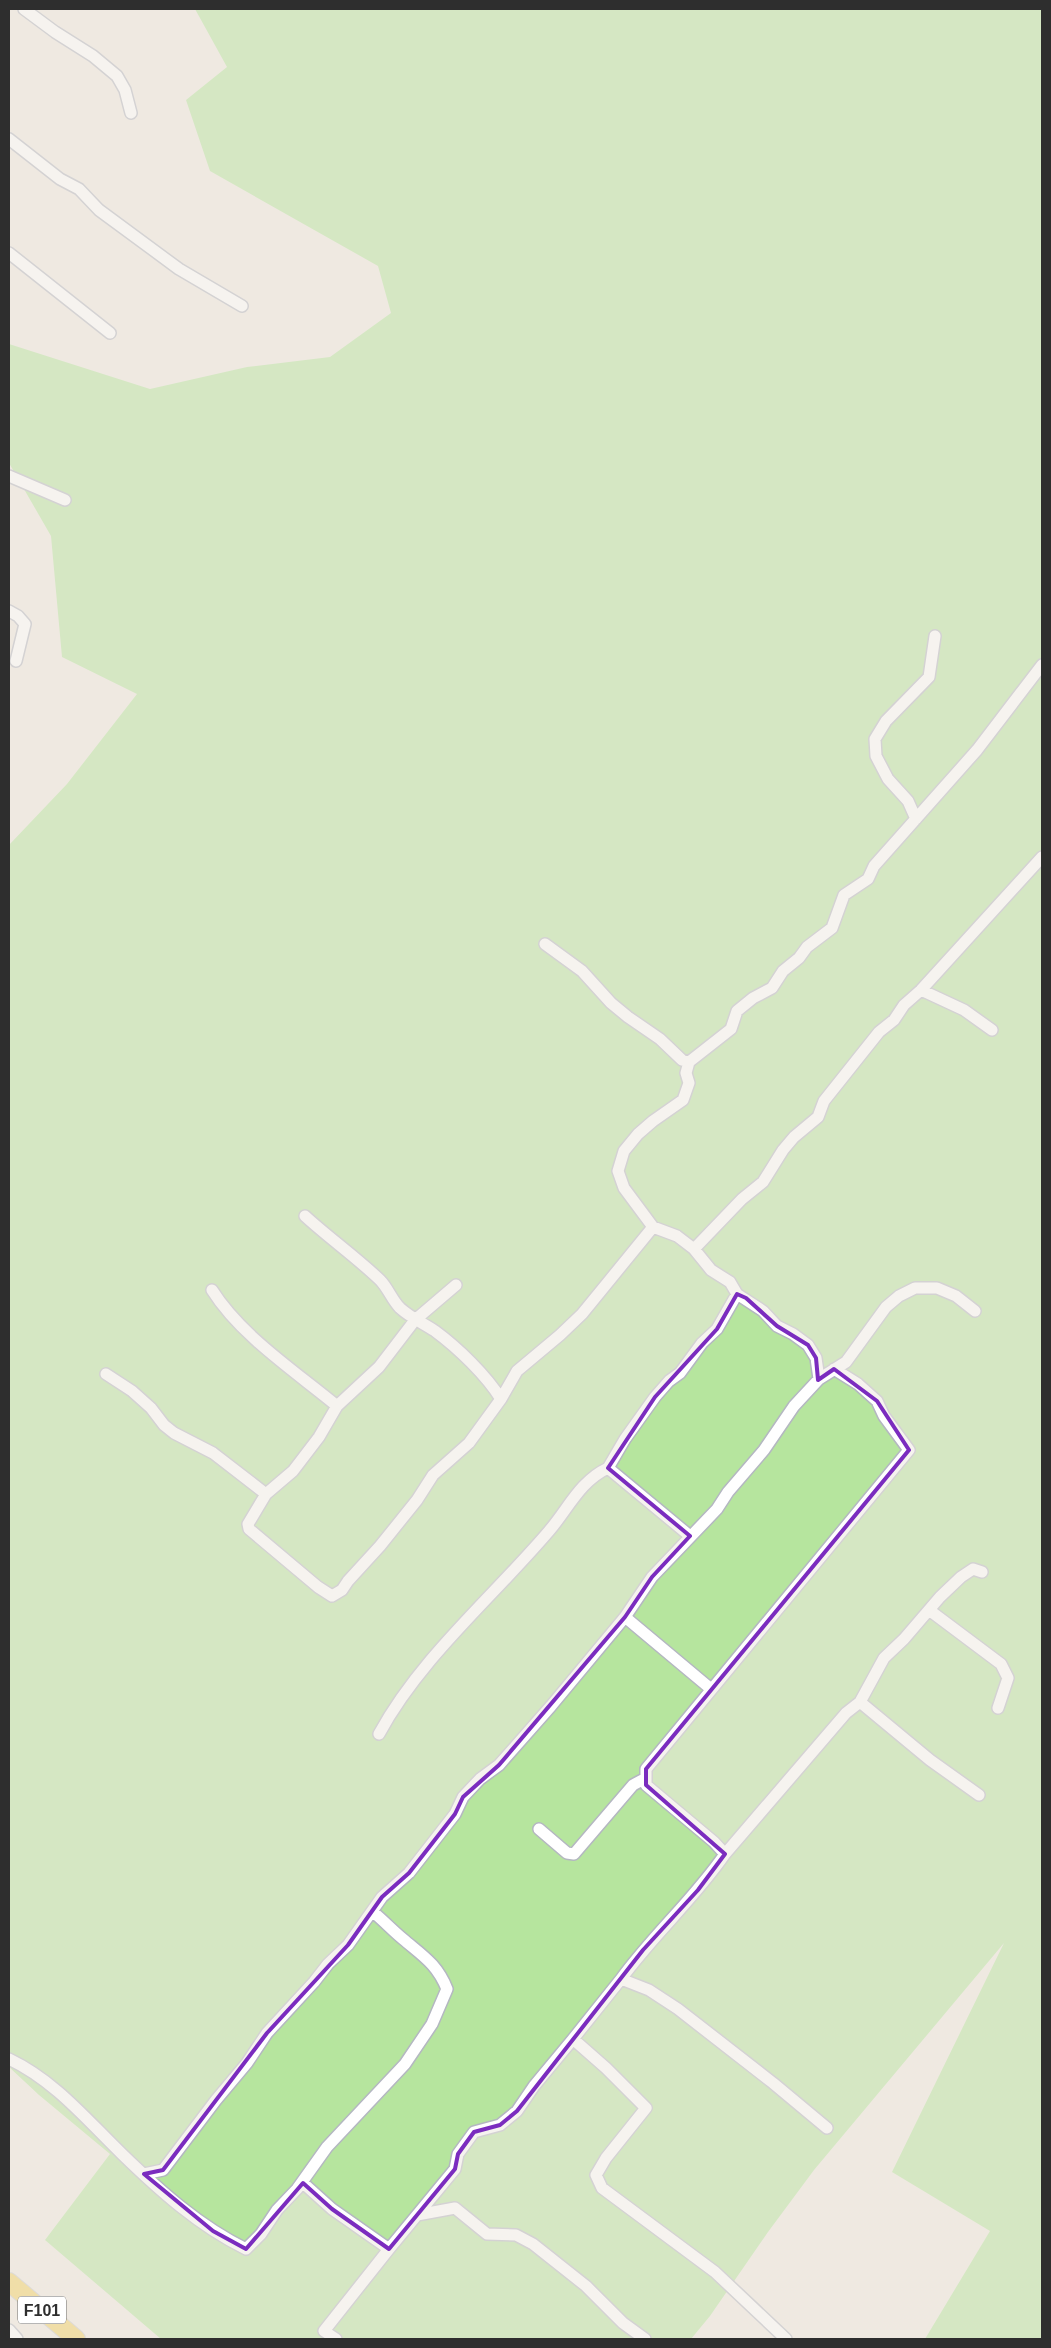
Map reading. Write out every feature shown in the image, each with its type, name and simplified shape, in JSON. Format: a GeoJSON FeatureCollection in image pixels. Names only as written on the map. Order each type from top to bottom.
{"type":"FeatureCollection","features":[{"type":"Feature","properties":{"kind":"main road","name":"F101"},"geometry":{"type":"LineString","coordinates":[[9,2282],[76,2339]]}},
{"type":"Feature","properties":{"kind":"street"},"geometry":{"type":"LineString","coordinates":[[24,9],[55,32],[93,56],[117,76],[126,90],[131,112]]}},
{"type":"Feature","properties":{"kind":"street"},"geometry":{"type":"LineString","coordinates":[[9,139],[60,179],[79,189],[99,210],[179,269],[242,306]]}},
{"type":"Feature","properties":{"kind":"street"},"geometry":{"type":"LineString","coordinates":[[9,253],[110,333]]}},
{"type":"Feature","properties":{"kind":"street"},"geometry":{"type":"LineString","coordinates":[[9,476],[65,500]]}},
{"type":"Feature","properties":{"kind":"street"},"geometry":{"type":"LineString","coordinates":[[9,612],[25,624],[16,661]]}},
{"type":"Feature","properties":{"kind":"street"},"geometry":{"type":"LineString","coordinates":[[916,819],[908,801],[888,779],[876,756],[874,739],[886,721],[929,677],[935,636]]}},
{"type":"Feature","properties":{"kind":"street"},"geometry":{"type":"LineString","coordinates":[[819,1379],[816,1358],[808,1345],[793,1334],[777,1326],[763,1312],[737,1294],[730,1282],[711,1270],[694,1249],[677,1236],[653,1227],[624,1188],[618,1171],[624,1151],[638,1134],[683,1100],[689,1083],[686,1073],[689,1062],[732,1029],[737,1012],[753,998],[772,988],[783,971],[799,958],[807,947],[832,928],[844,895],[868,879],[874,866],[977,750],[1042,665]]}},
{"type":"Feature","properties":{"kind":"street"},"geometry":{"type":"LineString","coordinates":[[694,1249],[742,1199],[763,1182],[788,1144],[818,1116],[824,1101],[875,1038],[894,1020],[904,1004],[921,990],[1042,857]]}},
{"type":"Feature","properties":{"kind":"street"},"geometry":{"type":"LineString","coordinates":[[545,944],[582,971],[611,1003],[628,1017],[660,1039],[682,1060],[689,1062]]}},
{"type":"Feature","properties":{"kind":"street"},"geometry":{"type":"LineString","coordinates":[[921,990],[964,1010],[992,1030]]}},
{"type":"Feature","properties":{"kind":"street"},"geometry":{"type":"LineString","coordinates":[[305,1216],[324,1234],[354,1256],[382,1282],[398,1306],[415,1320],[435,1332],[468,1361],[492,1385],[501,1399]]}},
{"type":"Feature","properties":{"kind":"street"},"geometry":{"type":"LineString","coordinates":[[456,1285],[415,1320],[379,1367],[337,1406],[319,1437],[293,1471],[266,1494],[248,1524],[249,1528],[318,1587],[332,1596],[342,1590],[348,1580],[380,1546],[417,1500],[433,1475],[469,1442],[501,1399],[517,1372],[582,1314],[653,1227]]}},
{"type":"Feature","properties":{"kind":"street"},"geometry":{"type":"LineString","coordinates":[[144,2174],[162,2170],[247,2063],[266,2033],[328,1964],[348,1945],[382,1897],[409,1873],[455,1814],[463,1797],[480,1779],[499,1765],[625,1617],[652,1576],[717,1508],[728,1492],[764,1450],[794,1406],[819,1379],[846,1362],[886,1308],[899,1296],[915,1288],[937,1288],[956,1296],[974,1311]]}},
{"type":"Feature","properties":{"kind":"street"},"geometry":{"type":"LineString","coordinates":[[212,1290],[223,1307],[260,1342],[337,1406]]}},
{"type":"Feature","properties":{"kind":"street"},"geometry":{"type":"LineString","coordinates":[[378,1734],[425,1668],[550,1530],[578,1492],[599,1472],[608,1468],[625,1439],[655,1397],[680,1373],[702,1343],[718,1328],[737,1294]]}},
{"type":"Feature","properties":{"kind":"street"},"geometry":{"type":"LineString","coordinates":[[725,1854],[714,1842],[646,1784],[646,1769],[909,1450],[884,1416],[877,1401],[858,1384],[834,1369]]}},
{"type":"Feature","properties":{"kind":"street"},"geometry":{"type":"LineString","coordinates":[[106,1374],[132,1391],[174,1433],[213,1453],[266,1494]]}},
{"type":"Feature","properties":{"kind":"street"},"geometry":{"type":"LineString","coordinates":[[608,1468],[690,1536]]}},
{"type":"Feature","properties":{"kind":"street"},"geometry":{"type":"LineString","coordinates":[[336,2339],[324,2331],[454,2169],[458,2154],[474,2132],[500,2125],[517,2111],[534,2086],[643,1950],[698,1890],[725,1854],[846,1713],[860,1702],[884,1658],[961,1577],[974,1569],[982,1572]]}},
{"type":"Feature","properties":{"kind":"street"},"geometry":{"type":"LineString","coordinates":[[929,1610],[1001,1664],[1008,1678],[998,1708]]}},
{"type":"Feature","properties":{"kind":"street"},"geometry":{"type":"LineString","coordinates":[[625,1617],[712,1689]]}},
{"type":"Feature","properties":{"kind":"street"},"geometry":{"type":"LineString","coordinates":[[860,1702],[930,1760],[978,1795]]}},
{"type":"Feature","properties":{"kind":"street"},"geometry":{"type":"LineString","coordinates":[[539,1829],[567,1853],[574,1854],[633,1785],[646,1778]]}},
{"type":"Feature","properties":{"kind":"street"},"geometry":{"type":"LineString","coordinates":[[9,2059],[30,2069],[62,2093],[160,2189],[213,2231],[246,2249],[261,2234],[276,2210],[302,2182],[327,2147],[405,2064],[432,2024],[447,1989],[441,1974],[429,1959],[400,1937],[373,1912]]}},
{"type":"Feature","properties":{"kind":"street"},"geometry":{"type":"LineString","coordinates":[[621,1979],[649,1990],[678,2009],[827,2128]]}},
{"type":"Feature","properties":{"kind":"street"},"geometry":{"type":"LineString","coordinates":[[573,2039],[606,2068],[646,2108],[606,2158],[596,2175],[602,2188],[715,2272],[786,2339]]}},
{"type":"Feature","properties":{"kind":"street"},"geometry":{"type":"LineString","coordinates":[[302,2182],[332,2209],[389,2249]]}},
{"type":"Feature","properties":{"kind":"street"},"geometry":{"type":"LineString","coordinates":[[418,2214],[455,2208],[487,2234],[516,2235],[533,2244],[623,2322],[646,2339]]}},
{"type":"Feature","properties":{"kind":"street"},"geometry":{"type":"LineString","coordinates":[[9,2330],[17,2339]]}},
{"type":"Feature","properties":{"kind":"highlighted area"},"geometry":{"type":"Polygon","coordinates":[[[737,1294],[746,1298],[777,1326],[808,1345],[816,1358],[818,1380],[834,1369],[877,1401],[909,1450],[646,1769],[646,1785],[725,1854],[698,1890],[643,1950],[517,2111],[500,2125],[474,2132],[458,2154],[455,2169],[389,2249],[332,2209],[303,2183],[246,2249],[213,2231],[144,2174],[163,2170],[267,2033],[348,1945],[382,1897],[409,1873],[455,1814],[463,1797],[499,1765],[625,1617],[652,1577],[690,1536],[608,1468],[655,1397],[717,1329],[737,1294]]]}},
{"type":"Feature","properties":{"kind":"green space"},"geometry":{"type":"Polygon","coordinates":[[[195,9],[1042,9],[1042,2339],[925,2339],[990,2231],[892,2172],[1004,1943],[814,2170],[710,2316],[691,2339],[161,2339],[45,2240],[110,2154],[39,2095],[9,2067],[9,845],[67,784],[137,694],[62,657],[51,536],[9,463],[9,344],[150,389],[247,367],[330,357],[391,313],[378,266],[210,171],[186,100],[227,67],[195,9]]]}}]}
